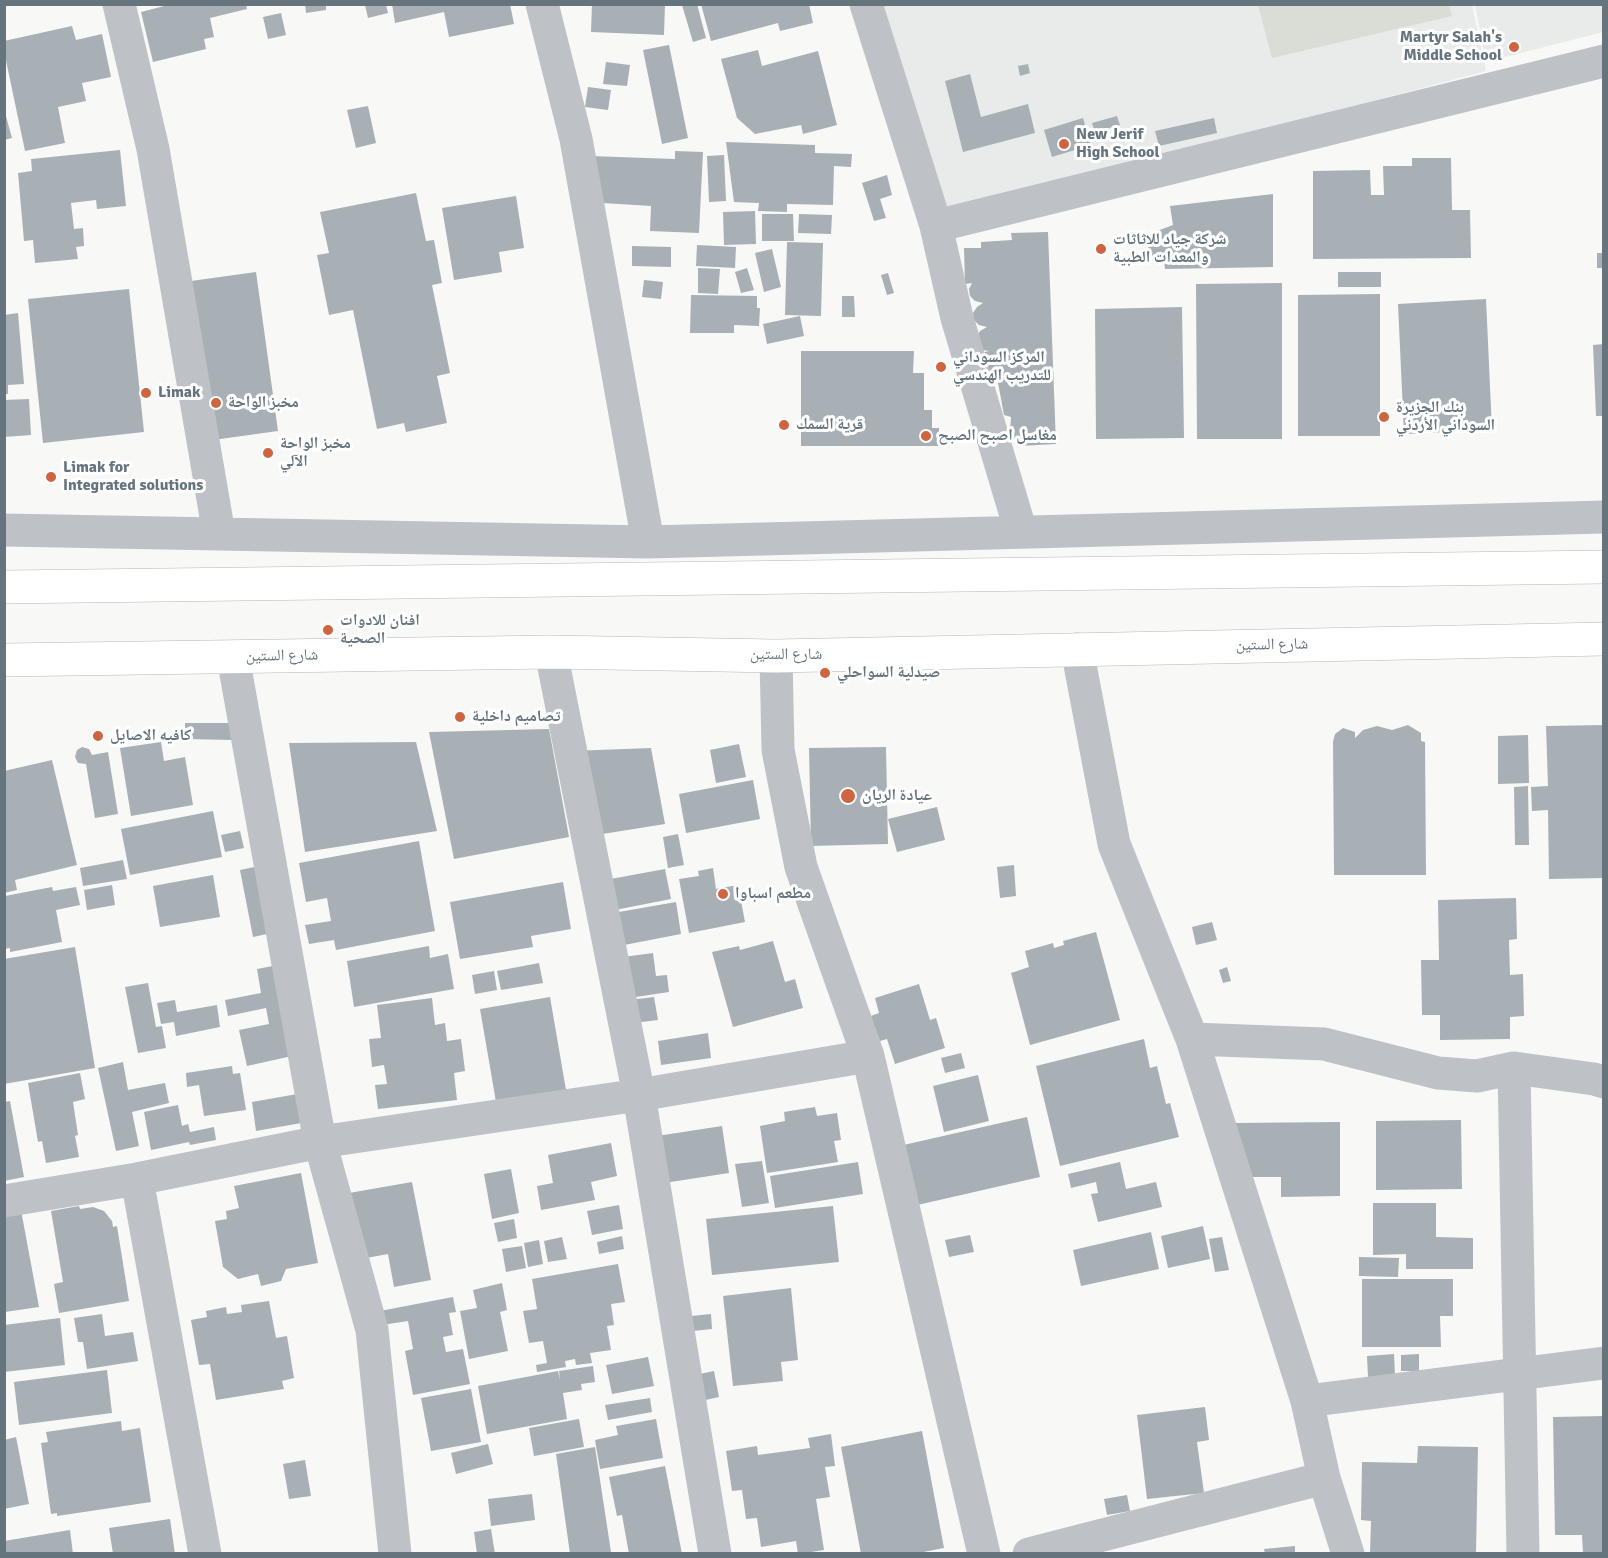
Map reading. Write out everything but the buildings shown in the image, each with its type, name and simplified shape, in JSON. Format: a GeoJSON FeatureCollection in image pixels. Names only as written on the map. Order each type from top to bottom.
{"type":"FeatureCollection","features":[{"type":"Feature","properties":{"kind":"main road"},"geometry":{"type":"LineString","coordinates":[[4,587],[1604,567]]}},
{"type":"Feature","properties":{"kind":"main road","name":"شارع الستين"},"geometry":{"type":"LineString","coordinates":[[4,660],[551,652],[776,656],[1604,639]]}},
{"type":"Feature","properties":{"kind":"street"},"geometry":{"type":"LineString","coordinates":[[119,4],[153,149],[219,534]]}},
{"type":"Feature","properties":{"kind":"street"},"geometry":{"type":"LineString","coordinates":[[542,4],[576,139],[648,542]]}},
{"type":"Feature","properties":{"kind":"street"},"geometry":{"type":"LineString","coordinates":[[866,4],[936,226],[957,318],[1021,532]]}},
{"type":"Feature","properties":{"kind":"street"},"geometry":{"type":"LineString","coordinates":[[936,226],[1604,61]]}},
{"type":"Feature","properties":{"kind":"street"},"geometry":{"type":"LineString","coordinates":[[4,530],[648,542],[1604,517]]}},
{"type":"Feature","properties":{"kind":"street"},"geometry":{"type":"LineString","coordinates":[[1077,649],[1114,844],[1192,1039],[1307,1401],[1324,1478],[1348,1554]]}},
{"type":"Feature","properties":{"kind":"street"},"geometry":{"type":"LineString","coordinates":[[551,652],[639,1095],[715,1554]]}},
{"type":"Feature","properties":{"kind":"street"},"geometry":{"type":"LineString","coordinates":[[776,656],[778,750],[801,867],[868,1056],[984,1554]]}},
{"type":"Feature","properties":{"kind":"street"},"geometry":{"type":"LineString","coordinates":[[233,657],[321,1142],[372,1330],[395,1554]]}},
{"type":"Feature","properties":{"kind":"street"},"geometry":{"type":"LineString","coordinates":[[1192,1039],[1324,1044],[1438,1073],[1477,1076],[1514,1068],[1604,1082]]}},
{"type":"Feature","properties":{"kind":"street"},"geometry":{"type":"LineString","coordinates":[[4,1201],[137,1179],[321,1142],[639,1095],[868,1056]]}},
{"type":"Feature","properties":{"kind":"street"},"geometry":{"type":"LineString","coordinates":[[1514,1068],[1523,1554]]}},
{"type":"Feature","properties":{"kind":"street"},"geometry":{"type":"LineString","coordinates":[[137,1179],[205,1554]]}},
{"type":"Feature","properties":{"kind":"street"},"geometry":{"type":"LineString","coordinates":[[1307,1401],[1604,1363]]}},
{"type":"Feature","properties":{"kind":"street"},"geometry":{"type":"LineString","coordinates":[[1029,1554],[1324,1478]]}},
{"type":"Feature","properties":{"kind":"shaded area","name":"New Jerif High School"},"geometry":{"type":"Polygon","coordinates":[[[872,5],[1472,5],[1486,71],[939,216],[872,5]]]}},
{"type":"Feature","properties":{"kind":"shaded area"},"geometry":{"type":"Polygon","coordinates":[[[1258,5],[1449,5],[1452,16],[1272,58],[1258,5]]]}},
{"type":"Feature","properties":{"kind":"shaded area","name":"Martyr Salah's Middle School"},"geometry":{"type":"Polygon","coordinates":[[[1475,5],[1603,5],[1603,32],[1486,62],[1475,5]]]}},
{"type":"Feature","properties":{"kind":"place","name":"Martyr Salah's Middle School"},"geometry":{"type":"Point","coordinates":[1514,47]}},
{"type":"Feature","properties":{"kind":"place","name":"New Jerif High School"},"geometry":{"type":"Point","coordinates":[1064,144]}},
{"type":"Feature","properties":{"kind":"place","name":"شركة جياد للاثاثات والمعدات الطبية"},"geometry":{"type":"Point","coordinates":[1101,249]}},
{"type":"Feature","properties":{"kind":"place","name":"المركز السوداني للتدريب الهندسي"},"geometry":{"type":"Point","coordinates":[941,367]}},
{"type":"Feature","properties":{"kind":"place","name":"Limak"},"geometry":{"type":"Point","coordinates":[146,393]}},
{"type":"Feature","properties":{"kind":"place","name":"مخبز الواحة"},"geometry":{"type":"Point","coordinates":[216,403]}},
{"type":"Feature","properties":{"kind":"place","name":"بنك الجزيرة السوداني الأردني"},"geometry":{"type":"Point","coordinates":[1384,417]}},
{"type":"Feature","properties":{"kind":"place","name":"قرية السمك"},"geometry":{"type":"Point","coordinates":[784,425]}},
{"type":"Feature","properties":{"kind":"place","name":"مغاسل اصبح الصبح"},"geometry":{"type":"Point","coordinates":[926,436]}},
{"type":"Feature","properties":{"kind":"place","name":"مخبز الواحة الآلي"},"geometry":{"type":"Point","coordinates":[268,453]}},
{"type":"Feature","properties":{"kind":"place","name":"Limak for Integrated solutions"},"geometry":{"type":"Point","coordinates":[51,477]}},
{"type":"Feature","properties":{"kind":"place","name":"افنان للادوات الصحية"},"geometry":{"type":"Point","coordinates":[328,630]}},
{"type":"Feature","properties":{"kind":"place","name":"صيدلية السواحلي"},"geometry":{"type":"Point","coordinates":[825,673]}},
{"type":"Feature","properties":{"kind":"place","name":"تصاميم داخلية"},"geometry":{"type":"Point","coordinates":[460,717]}},
{"type":"Feature","properties":{"kind":"place","name":"كافيه الاصايل"},"geometry":{"type":"Point","coordinates":[98,736]}},
{"type":"Feature","properties":{"kind":"place","name":"عيادة الريان"},"geometry":{"type":"Point","coordinates":[848,796]}},
{"type":"Feature","properties":{"kind":"place","name":"مطعم اسباوا"},"geometry":{"type":"Point","coordinates":[723,894]}}]}
